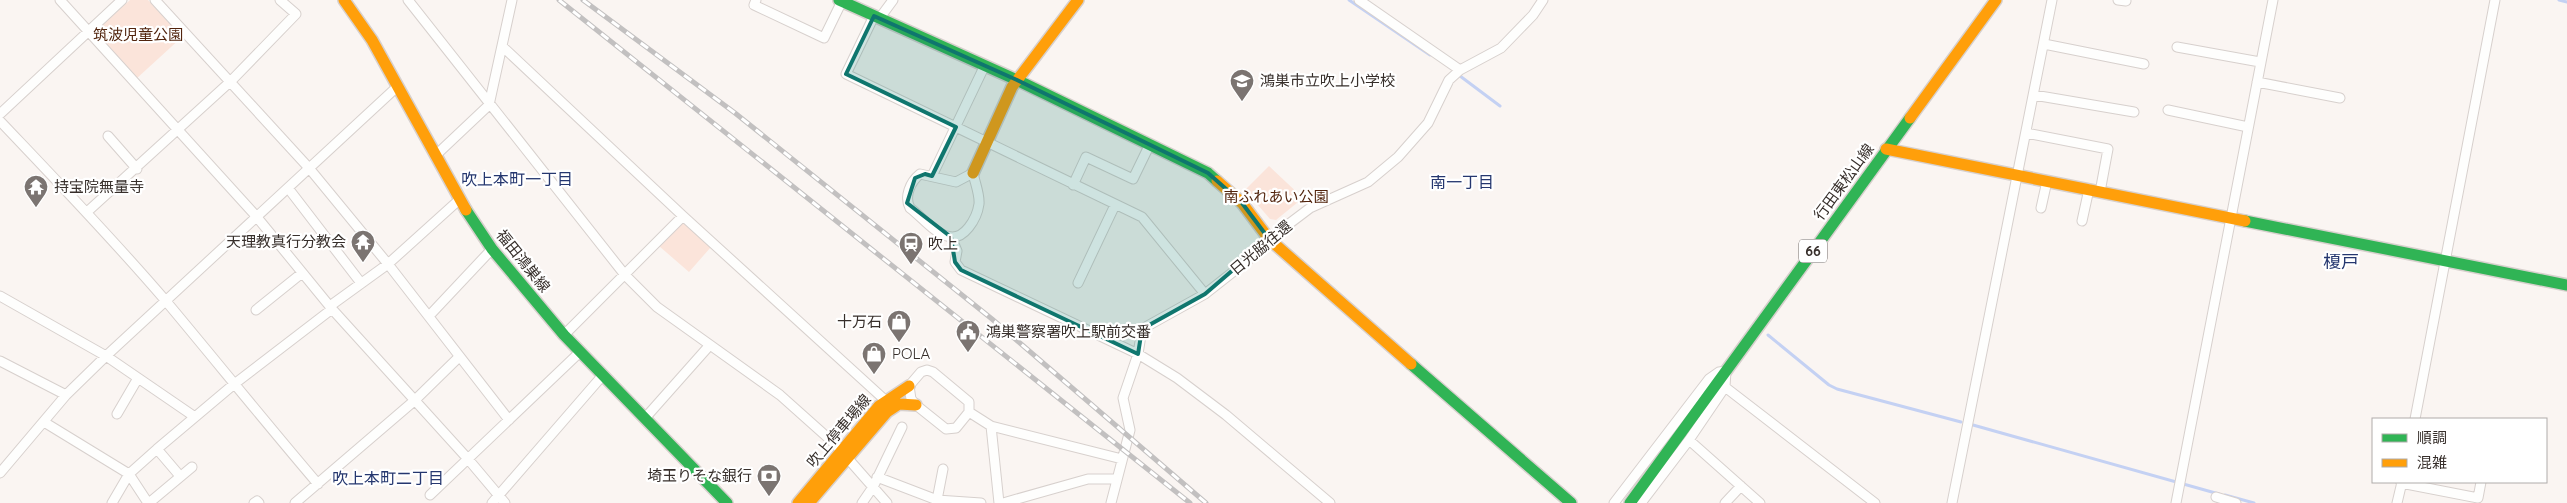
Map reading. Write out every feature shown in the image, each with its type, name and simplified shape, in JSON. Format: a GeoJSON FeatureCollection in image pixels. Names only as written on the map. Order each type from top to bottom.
{"type":"FeatureCollection","features":[{"type":"Feature","properties":{"kind":"street"},"geometry":{"type":"LineString","coordinates":[[60,0],[256,216],[331,308],[468,459],[505,503]]}},
{"type":"Feature","properties":{"kind":"street"},"geometry":{"type":"LineString","coordinates":[[0,114],[122,0]]}},
{"type":"Feature","properties":{"kind":"street"},"geometry":{"type":"LineString","coordinates":[[155,0],[309,168],[388,264],[509,420]]}},
{"type":"Feature","properties":{"kind":"street"},"geometry":{"type":"LineString","coordinates":[[87,212],[137,169],[176,130],[231,81],[296,14],[280,0]]}},
{"type":"Feature","properties":{"kind":"street","name":"福田鴻巣線"},"geometry":{"type":"LineString","coordinates":[[344,0],[372,40],[460,199],[492,249],[564,335],[646,417],[723,502]]}},
{"type":"Feature","properties":{"kind":"street"},"geometry":{"type":"LineString","coordinates":[[408,0],[625,275],[657,307],[780,395],[845,455],[887,503]]}},
{"type":"Feature","properties":{"kind":"street"},"geometry":{"type":"LineString","coordinates":[[436,155],[489,105],[512,0]]}},
{"type":"Feature","properties":{"kind":"street"},"geometry":{"type":"LineString","coordinates":[[756,0],[754,5],[824,38],[841,1],[985,65],[1208,173],[1242,203],[1269,239],[1571,503]]}},
{"type":"Feature","properties":{"kind":"street"},"geometry":{"type":"LineString","coordinates":[[893,0],[876,17],[846,74],[1142,217],[1206,294]]}},
{"type":"Feature","properties":{"kind":"street"},"geometry":{"type":"LineString","coordinates":[[973,174],[956,182],[948,182],[925,174],[915,178],[906,196],[907,203],[910,208],[944,236],[951,238],[968,229],[979,203],[973,174],[986,142],[1017,80],[1078,0]]}},
{"type":"Feature","properties":{"kind":"street"},"geometry":{"type":"LineString","coordinates":[[1359,0],[1460,70]]}},
{"type":"Feature","properties":{"kind":"street","name":"日光脇往還"},"geometry":{"type":"LineString","coordinates":[[1111,503],[1130,430],[1123,398],[1138,354],[1142,329],[1206,294],[1252,256],[1269,239],[1310,208],[1368,182],[1398,157],[1428,123],[1449,80],[1460,70],[1501,48],[1533,15],[1543,0]]}},
{"type":"Feature","properties":{"kind":"street","name":"行田東松山線"},"geometry":{"type":"LineString","coordinates":[[1630,503],[1996,0]]}},
{"type":"Feature","properties":{"kind":"street"},"geometry":{"type":"LineString","coordinates":[[1952,503],[2052,0]]}},
{"type":"Feature","properties":{"kind":"street"},"geometry":{"type":"LineString","coordinates":[[2176,503],[2273,0]]}},
{"type":"Feature","properties":{"kind":"street"},"geometry":{"type":"LineString","coordinates":[[2415,418],[2495,0]]}},
{"type":"Feature","properties":{"kind":"street"},"geometry":{"type":"LineString","coordinates":[[2044,44],[2144,64]]}},
{"type":"Feature","properties":{"kind":"street"},"geometry":{"type":"LineString","coordinates":[[2178,47],[2260,62]]}},
{"type":"Feature","properties":{"kind":"street"},"geometry":{"type":"LineString","coordinates":[[503,48],[683,216],[885,400]]}},
{"type":"Feature","properties":{"kind":"street"},"geometry":{"type":"LineString","coordinates":[[932,176],[985,65]]}},
{"type":"Feature","properties":{"kind":"street"},"geometry":{"type":"LineString","coordinates":[[2256,82],[2340,98]]}},
{"type":"Feature","properties":{"kind":"street"},"geometry":{"type":"LineString","coordinates":[[0,474],[66,395],[106,356],[164,300],[398,86]]}},
{"type":"Feature","properties":{"kind":"street"},"geometry":{"type":"LineString","coordinates":[[2034,95],[2134,112]]}},
{"type":"Feature","properties":{"kind":"street"},"geometry":{"type":"LineString","coordinates":[[2168,110],[2248,127]]}},
{"type":"Feature","properties":{"kind":"street"},"geometry":{"type":"LineString","coordinates":[[0,121],[87,212],[164,300],[233,385],[318,484]]}},
{"type":"Feature","properties":{"kind":"street"},"geometry":{"type":"LineString","coordinates":[[2026,133],[2108,149],[2082,221]]}},
{"type":"Feature","properties":{"kind":"street"},"geometry":{"type":"LineString","coordinates":[[108,136],[137,169]]}},
{"type":"Feature","properties":{"kind":"street"},"geometry":{"type":"LineString","coordinates":[[1073,185],[1086,157],[1133,179],[1150,144]]}},
{"type":"Feature","properties":{"kind":"street"},"geometry":{"type":"LineString","coordinates":[[1886,149],[2567,285]]}},
{"type":"Feature","properties":{"kind":"street"},"geometry":{"type":"LineString","coordinates":[[2041,208],[2047,181]]}},
{"type":"Feature","properties":{"kind":"street"},"geometry":{"type":"LineString","coordinates":[[288,188],[361,283]]}},
{"type":"Feature","properties":{"kind":"street"},"geometry":{"type":"LineString","coordinates":[[112,503],[129,474],[157,449],[233,385],[361,283],[388,264],[460,199]]}},
{"type":"Feature","properties":{"kind":"street"},"geometry":{"type":"LineString","coordinates":[[1078,283],[1115,205]]}},
{"type":"Feature","properties":{"kind":"street"},"geometry":{"type":"LineString","coordinates":[[564,335],[683,216]]}},
{"type":"Feature","properties":{"kind":"street"},"geometry":{"type":"LineString","coordinates":[[951,238],[956,251],[955,262],[962,270],[1138,354],[1177,378],[1226,415],[1330,503]]}},
{"type":"Feature","properties":{"kind":"street"},"geometry":{"type":"LineString","coordinates":[[429,316],[492,249]]}},
{"type":"Feature","properties":{"kind":"street"},"geometry":{"type":"LineString","coordinates":[[256,310],[302,273]]}},
{"type":"Feature","properties":{"kind":"street"},"geometry":{"type":"LineString","coordinates":[[0,296],[106,356],[195,417]]}},
{"type":"Feature","properties":{"kind":"street"},"geometry":{"type":"LineString","coordinates":[[646,417],[709,346]]}},
{"type":"Feature","properties":{"kind":"street"},"geometry":{"type":"LineString","coordinates":[[430,495],[580,352]]}},
{"type":"Feature","properties":{"kind":"street"},"geometry":{"type":"LineString","coordinates":[[295,503],[414,401],[459,357]]}},
{"type":"Feature","properties":{"kind":"street"},"geometry":{"type":"LineString","coordinates":[[0,361],[66,395]]}},
{"type":"Feature","properties":{"kind":"street"},"geometry":{"type":"LineString","coordinates":[[921,372],[933,372],[969,402],[971,408],[956,428],[951,430],[946,429],[916,405],[912,399],[909,386],[921,372]]}},
{"type":"Feature","properties":{"kind":"street"},"geometry":{"type":"LineString","coordinates":[[1614,503],[1709,379],[1719,372],[1726,372],[1725,386],[1689,440],[1641,503]]}},
{"type":"Feature","properties":{"kind":"street"},"geometry":{"type":"LineString","coordinates":[[492,503],[603,375]]}},
{"type":"Feature","properties":{"kind":"street"},"geometry":{"type":"LineString","coordinates":[[117,414],[138,378]]}},
{"type":"Feature","properties":{"kind":"street","name":"吹上停車場線"},"geometry":{"type":"LineString","coordinates":[[809,503],[885,400],[909,386]]}},
{"type":"Feature","properties":{"kind":"street"},"geometry":{"type":"LineString","coordinates":[[1725,386],[1875,503]]}},
{"type":"Feature","properties":{"kind":"street","name":"吹上停車場線"},"geometry":{"type":"LineString","coordinates":[[798,503],[893,407],[900,404],[916,405]]}},
{"type":"Feature","properties":{"kind":"street"},"geometry":{"type":"LineString","coordinates":[[969,412],[991,426],[1122,458]]}},
{"type":"Feature","properties":{"kind":"street"},"geometry":{"type":"LineString","coordinates":[[44,422],[129,474],[149,503],[192,467]]}},
{"type":"Feature","properties":{"kind":"street"},"geometry":{"type":"LineString","coordinates":[[991,426],[999,503]]}},
{"type":"Feature","properties":{"kind":"street"},"geometry":{"type":"LineString","coordinates":[[862,503],[873,487],[902,427]]}},
{"type":"Feature","properties":{"kind":"street"},"geometry":{"type":"LineString","coordinates":[[1689,440],[1760,503]]}},
{"type":"Feature","properties":{"kind":"street"},"geometry":{"type":"LineString","coordinates":[[157,449],[180,476]]}},
{"type":"Feature","properties":{"kind":"street"},"geometry":{"type":"LineString","coordinates":[[937,500],[943,469]]}},
{"type":"Feature","properties":{"kind":"street"},"geometry":{"type":"LineString","coordinates":[[877,477],[937,500],[981,503]]}},
{"type":"Feature","properties":{"kind":"street"},"geometry":{"type":"LineString","coordinates":[[1004,503],[1088,478],[1116,480]]}},
{"type":"Feature","properties":{"kind":"street"},"geometry":{"type":"LineString","coordinates":[[2397,503],[2402,483]]}},
{"type":"Feature","properties":{"kind":"street"},"geometry":{"type":"LineString","coordinates":[[2407,483],[2478,498],[2482,483]]}},
{"type":"Feature","properties":{"kind":"street"},"geometry":{"type":"LineString","coordinates":[[1725,503],[1741,486]]}},
{"type":"Feature","properties":{"kind":"street"},"geometry":{"type":"LineString","coordinates":[[2216,497],[2236,503]]}},
{"type":"Feature","properties":{"kind":"street"},"geometry":{"type":"LineString","coordinates":[[254,503],[257,501],[259,503]]}},
{"type":"Feature","properties":{"kind":"highlighted area"},"geometry":{"type":"Polygon","coordinates":[[[874,16],[1017,80],[1208,173],[1242,203],[1269,239],[1205,294],[1142,329],[1138,354],[961,270],[955,262],[951,237],[907,203],[915,178],[925,174],[932,176],[956,127],[846,74],[874,16]]]}},
{"type":"Feature","properties":{"kind":"green space","name":"筑波児童公園"},"geometry":{"type":"Polygon","coordinates":[[[130,0],[148,0],[182,37],[136,79],[96,37],[96,31],[130,0]]]}},
{"type":"Feature","properties":{"kind":"green space","name":"南ふれあい公園"},"geometry":{"type":"Polygon","coordinates":[[[1269,166],[1303,198],[1276,220],[1270,219],[1245,190],[1269,166]]]}},
{"type":"Feature","properties":{"kind":"green space"},"geometry":{"type":"Polygon","coordinates":[[[682,223],[686,223],[711,247],[689,272],[659,246],[682,223]]]}},
{"type":"Feature","properties":{"kind":"waterway"},"geometry":{"type":"LineString","coordinates":[[1349,0],[1430,55]]}},
{"type":"Feature","properties":{"kind":"waterway"},"geometry":{"type":"LineString","coordinates":[[2559,0],[2567,2]]}},
{"type":"Feature","properties":{"kind":"waterway"},"geometry":{"type":"LineString","coordinates":[[1460,76],[1500,106]]}},
{"type":"Feature","properties":{"kind":"waterway"},"geometry":{"type":"LineString","coordinates":[[1768,335],[1829,385],[1837,389],[1961,422]]}},
{"type":"Feature","properties":{"kind":"waterway"},"geometry":{"type":"LineString","coordinates":[[1973,425],[2219,494]]}},
{"type":"Feature","properties":{"kind":"waterway"},"geometry":{"type":"LineString","coordinates":[[2225,495],[2254,503]]}},
{"type":"Feature","properties":{"kind":"railway"},"geometry":{"type":"LineString","coordinates":[[559,0],[1190,503]]}},
{"type":"Feature","properties":{"kind":"railway"},"geometry":{"type":"LineString","coordinates":[[583,0],[735,113],[992,319],[1206,503]]}},
{"type":"Feature","properties":{"kind":"traffic: fast"},"geometry":{"type":"LineString","coordinates":[[839,0],[1017,80],[1208,173],[1217,181]]}},
{"type":"Feature","properties":{"kind":"traffic: fast"},"geometry":{"type":"LineString","coordinates":[[1630,503],[1910,118]]}},
{"type":"Feature","properties":{"kind":"traffic: fast"},"geometry":{"type":"LineString","coordinates":[[466,210],[492,249],[564,335],[727,503]]}},
{"type":"Feature","properties":{"kind":"traffic: fast"},"geometry":{"type":"LineString","coordinates":[[2245,221],[2567,285]]}},
{"type":"Feature","properties":{"kind":"traffic: fast"},"geometry":{"type":"LineString","coordinates":[[1411,364],[1571,503]]}},
{"type":"Feature","properties":{"kind":"traffic: slow"},"geometry":{"type":"LineString","coordinates":[[344,0],[372,40],[466,210]]}},
{"type":"Feature","properties":{"kind":"traffic: slow"},"geometry":{"type":"LineString","coordinates":[[973,173],[1012,87],[1078,0]]}},
{"type":"Feature","properties":{"kind":"traffic: slow"},"geometry":{"type":"LineString","coordinates":[[1910,118],[1996,0]]}},
{"type":"Feature","properties":{"kind":"traffic: slow"},"geometry":{"type":"LineString","coordinates":[[1886,149],[2245,221]]}},
{"type":"Feature","properties":{"kind":"traffic: slow"},"geometry":{"type":"LineString","coordinates":[[1217,181],[1242,203],[1269,239],[1411,364]]}},
{"type":"Feature","properties":{"kind":"traffic: slow"},"geometry":{"type":"LineString","coordinates":[[798,503],[879,406],[909,386]]}},
{"type":"Feature","properties":{"kind":"traffic: slow"},"geometry":{"type":"LineString","coordinates":[[809,503],[887,412],[899,404],[916,405]]}},
{"type":"Feature","properties":{"kind":"place","name":"鴻巣市立吹上小学校"},"geometry":{"type":"Point","coordinates":[1242,102]}},
{"type":"Feature","properties":{"kind":"place","name":"持宝院無量寺"},"geometry":{"type":"Point","coordinates":[36,208]}},
{"type":"Feature","properties":{"kind":"place","name":"天理教真行分教会"},"geometry":{"type":"Point","coordinates":[363,263]}},
{"type":"Feature","properties":{"kind":"place","name":"吹上"},"geometry":{"type":"Point","coordinates":[911,265]}},
{"type":"Feature","properties":{"kind":"place","name":"十万石"},"geometry":{"type":"Point","coordinates":[899,343]}},
{"type":"Feature","properties":{"kind":"place","name":"鴻巣警察署吹上駅前交番"},"geometry":{"type":"Point","coordinates":[968,353]}},
{"type":"Feature","properties":{"kind":"place","name":"POLA"},"geometry":{"type":"Point","coordinates":[874,375]}},
{"type":"Feature","properties":{"kind":"place","name":"埼玉りそな銀行"},"geometry":{"type":"Point","coordinates":[769,497]}},
{"type":"Feature","properties":{"kind":"district","name":"吹上本町一丁目"},"geometry":{"type":"Point","coordinates":[517,179]}},
{"type":"Feature","properties":{"kind":"district","name":"南一丁目"},"geometry":{"type":"Point","coordinates":[1462,182]}},
{"type":"Feature","properties":{"kind":"district","name":"榎戸"},"geometry":{"type":"Point","coordinates":[2341,262]}},
{"type":"Feature","properties":{"kind":"district","name":"吹上本町二丁目"},"geometry":{"type":"Point","coordinates":[388,478]}}]}
